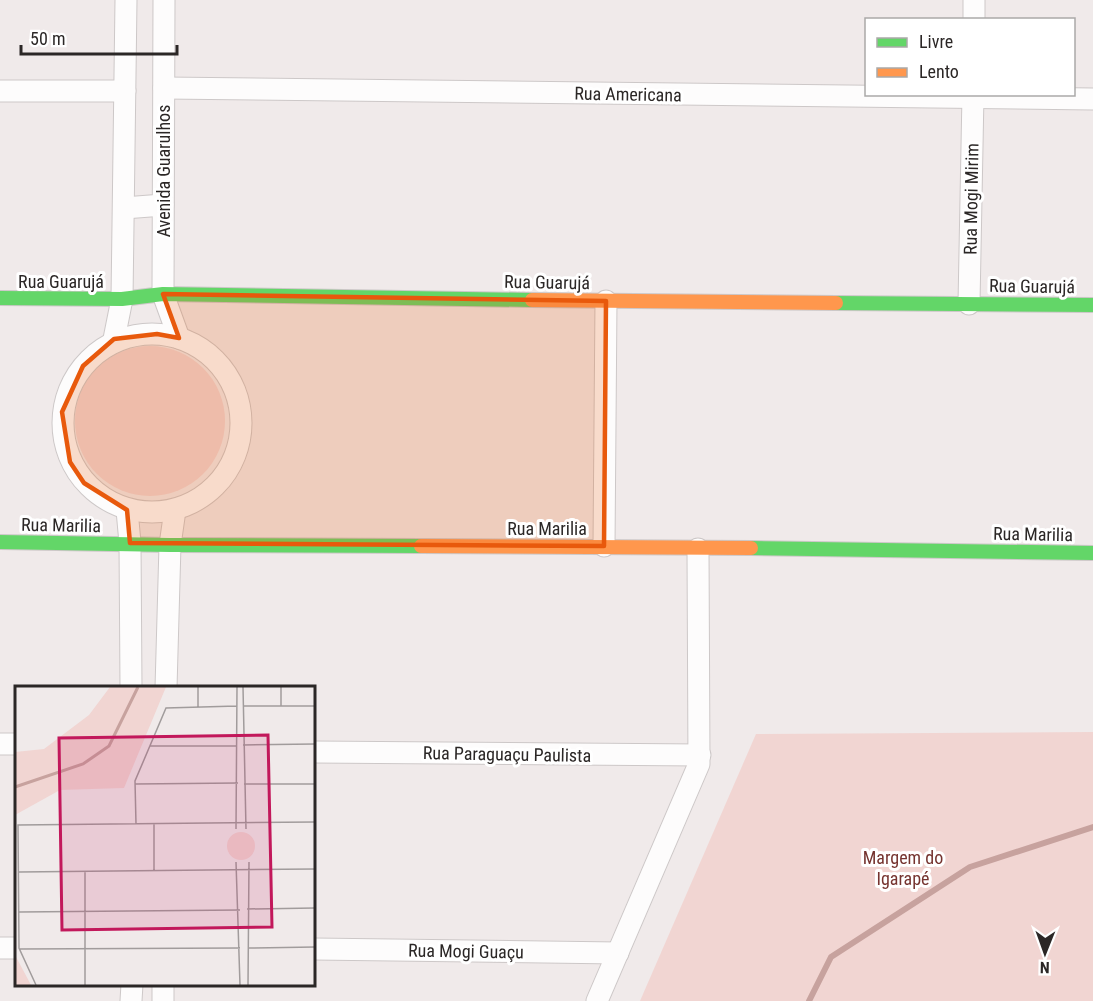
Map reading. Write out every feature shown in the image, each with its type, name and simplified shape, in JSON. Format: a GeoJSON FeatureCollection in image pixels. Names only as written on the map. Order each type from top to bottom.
{"type":"FeatureCollection","features":[{"type":"Feature","properties":{"kind":"street"},"geometry":{"type":"LineString","coordinates":[[114,339],[122,299],[126,0]]}},
{"type":"Feature","properties":{"kind":"street","name":"Avenida Guarulhos"},"geometry":{"type":"LineString","coordinates":[[165,0],[163,294],[179,339]]}},
{"type":"Feature","properties":{"kind":"street"},"geometry":{"type":"LineString","coordinates":[[974,0],[974,18]]}},
{"type":"Feature","properties":{"kind":"street","name":"Rua Americana"},"geometry":{"type":"LineString","coordinates":[[164,88],[865,95]]}},
{"type":"Feature","properties":{"kind":"street"},"geometry":{"type":"LineString","coordinates":[[0,91],[125,91]]}},
{"type":"Feature","properties":{"kind":"street","name":"Rua Americana"},"geometry":{"type":"LineString","coordinates":[[973,96],[1093,99]]}},
{"type":"Feature","properties":{"kind":"street","name":"Rua Mogi Mirim"},"geometry":{"type":"LineString","coordinates":[[969,304],[973,96]]}},
{"type":"Feature","properties":{"kind":"street"},"geometry":{"type":"LineString","coordinates":[[123,208],[163,205]]}},
{"type":"Feature","properties":{"kind":"street","name":"Rua Guarujá"},"geometry":{"type":"LineString","coordinates":[[0,298],[122,299],[163,294],[1093,305]]}},
{"type":"Feature","properties":{"kind":"street"},"geometry":{"type":"LineString","coordinates":[[604,546],[606,301]]}},
{"type":"Feature","properties":{"kind":"street"},"geometry":{"type":"LineString","coordinates":[[157,334],[179,339],[211,356],[229,377],[240,403],[242,430],[236,457],[221,480],[201,499],[175,510],[151,513],[127,510],[104,499],[84,483],[70,462],[63,437],[62,412],[69,387],[83,366],[114,339],[157,334]]}},
{"type":"Feature","properties":{"kind":"street"},"geometry":{"type":"LineString","coordinates":[[127,510],[130,543],[131,686]]}},
{"type":"Feature","properties":{"kind":"street"},"geometry":{"type":"LineString","coordinates":[[166,686],[170,545],[175,510]]}},
{"type":"Feature","properties":{"kind":"street","name":"Rua Marilia"},"geometry":{"type":"LineString","coordinates":[[0,542],[170,545],[604,546],[1093,553]]}},
{"type":"Feature","properties":{"kind":"street"},"geometry":{"type":"LineString","coordinates":[[597,1001],[698,770],[700,755],[698,549]]}},
{"type":"Feature","properties":{"kind":"street","name":"Rua Paraguaçu Paulista"},"geometry":{"type":"LineString","coordinates":[[315,752],[700,755]]}},
{"type":"Feature","properties":{"kind":"street","name":"Rua Mogi Guaçu"},"geometry":{"type":"LineString","coordinates":[[315,949],[618,953]]}},
{"type":"Feature","properties":{"kind":"highlighted area"},"geometry":{"type":"Polygon","coordinates":[[[163,294],[606,301],[604,546],[130,543],[127,510],[84,483],[70,462],[62,412],[83,366],[114,339],[157,334],[179,338],[163,294]]]}},
{"type":"Feature","properties":{"kind":"green space"},"geometry":{"type":"Polygon","coordinates":[[[150,346],[165,347],[179,352],[203,368],[219,392],[224,406],[224,436],[219,450],[203,474],[179,490],[165,495],[150,496],[135,495],[121,490],[97,474],[81,450],[76,436],[75,421],[76,406],[81,392],[97,368],[121,352],[135,347],[150,346]]]}},
{"type":"Feature","properties":{"kind":"green space","name":"Margem do Igarapé"},"geometry":{"type":"Polygon","coordinates":[[[1093,732],[1093,1001],[640,1001],[756,734],[1093,732]]]}},
{"type":"Feature","properties":{"kind":"waterway"},"geometry":{"type":"LineString","coordinates":[[809,1001],[831,957],[970,867],[1093,827]]}},
{"type":"Feature","properties":{"kind":"traffic: fast"},"geometry":{"type":"LineString","coordinates":[[0,298],[122,299],[163,294],[532,300]]}},
{"type":"Feature","properties":{"kind":"traffic: fast"},"geometry":{"type":"LineString","coordinates":[[836,303],[1093,305]]}},
{"type":"Feature","properties":{"kind":"traffic: fast"},"geometry":{"type":"LineString","coordinates":[[0,542],[421,546]]}},
{"type":"Feature","properties":{"kind":"traffic: fast"},"geometry":{"type":"LineString","coordinates":[[751,548],[1093,553]]}},
{"type":"Feature","properties":{"kind":"traffic: slow"},"geometry":{"type":"LineString","coordinates":[[532,300],[836,303]]}},
{"type":"Feature","properties":{"kind":"traffic: slow"},"geometry":{"type":"LineString","coordinates":[[421,546],[751,548]]}}]}
